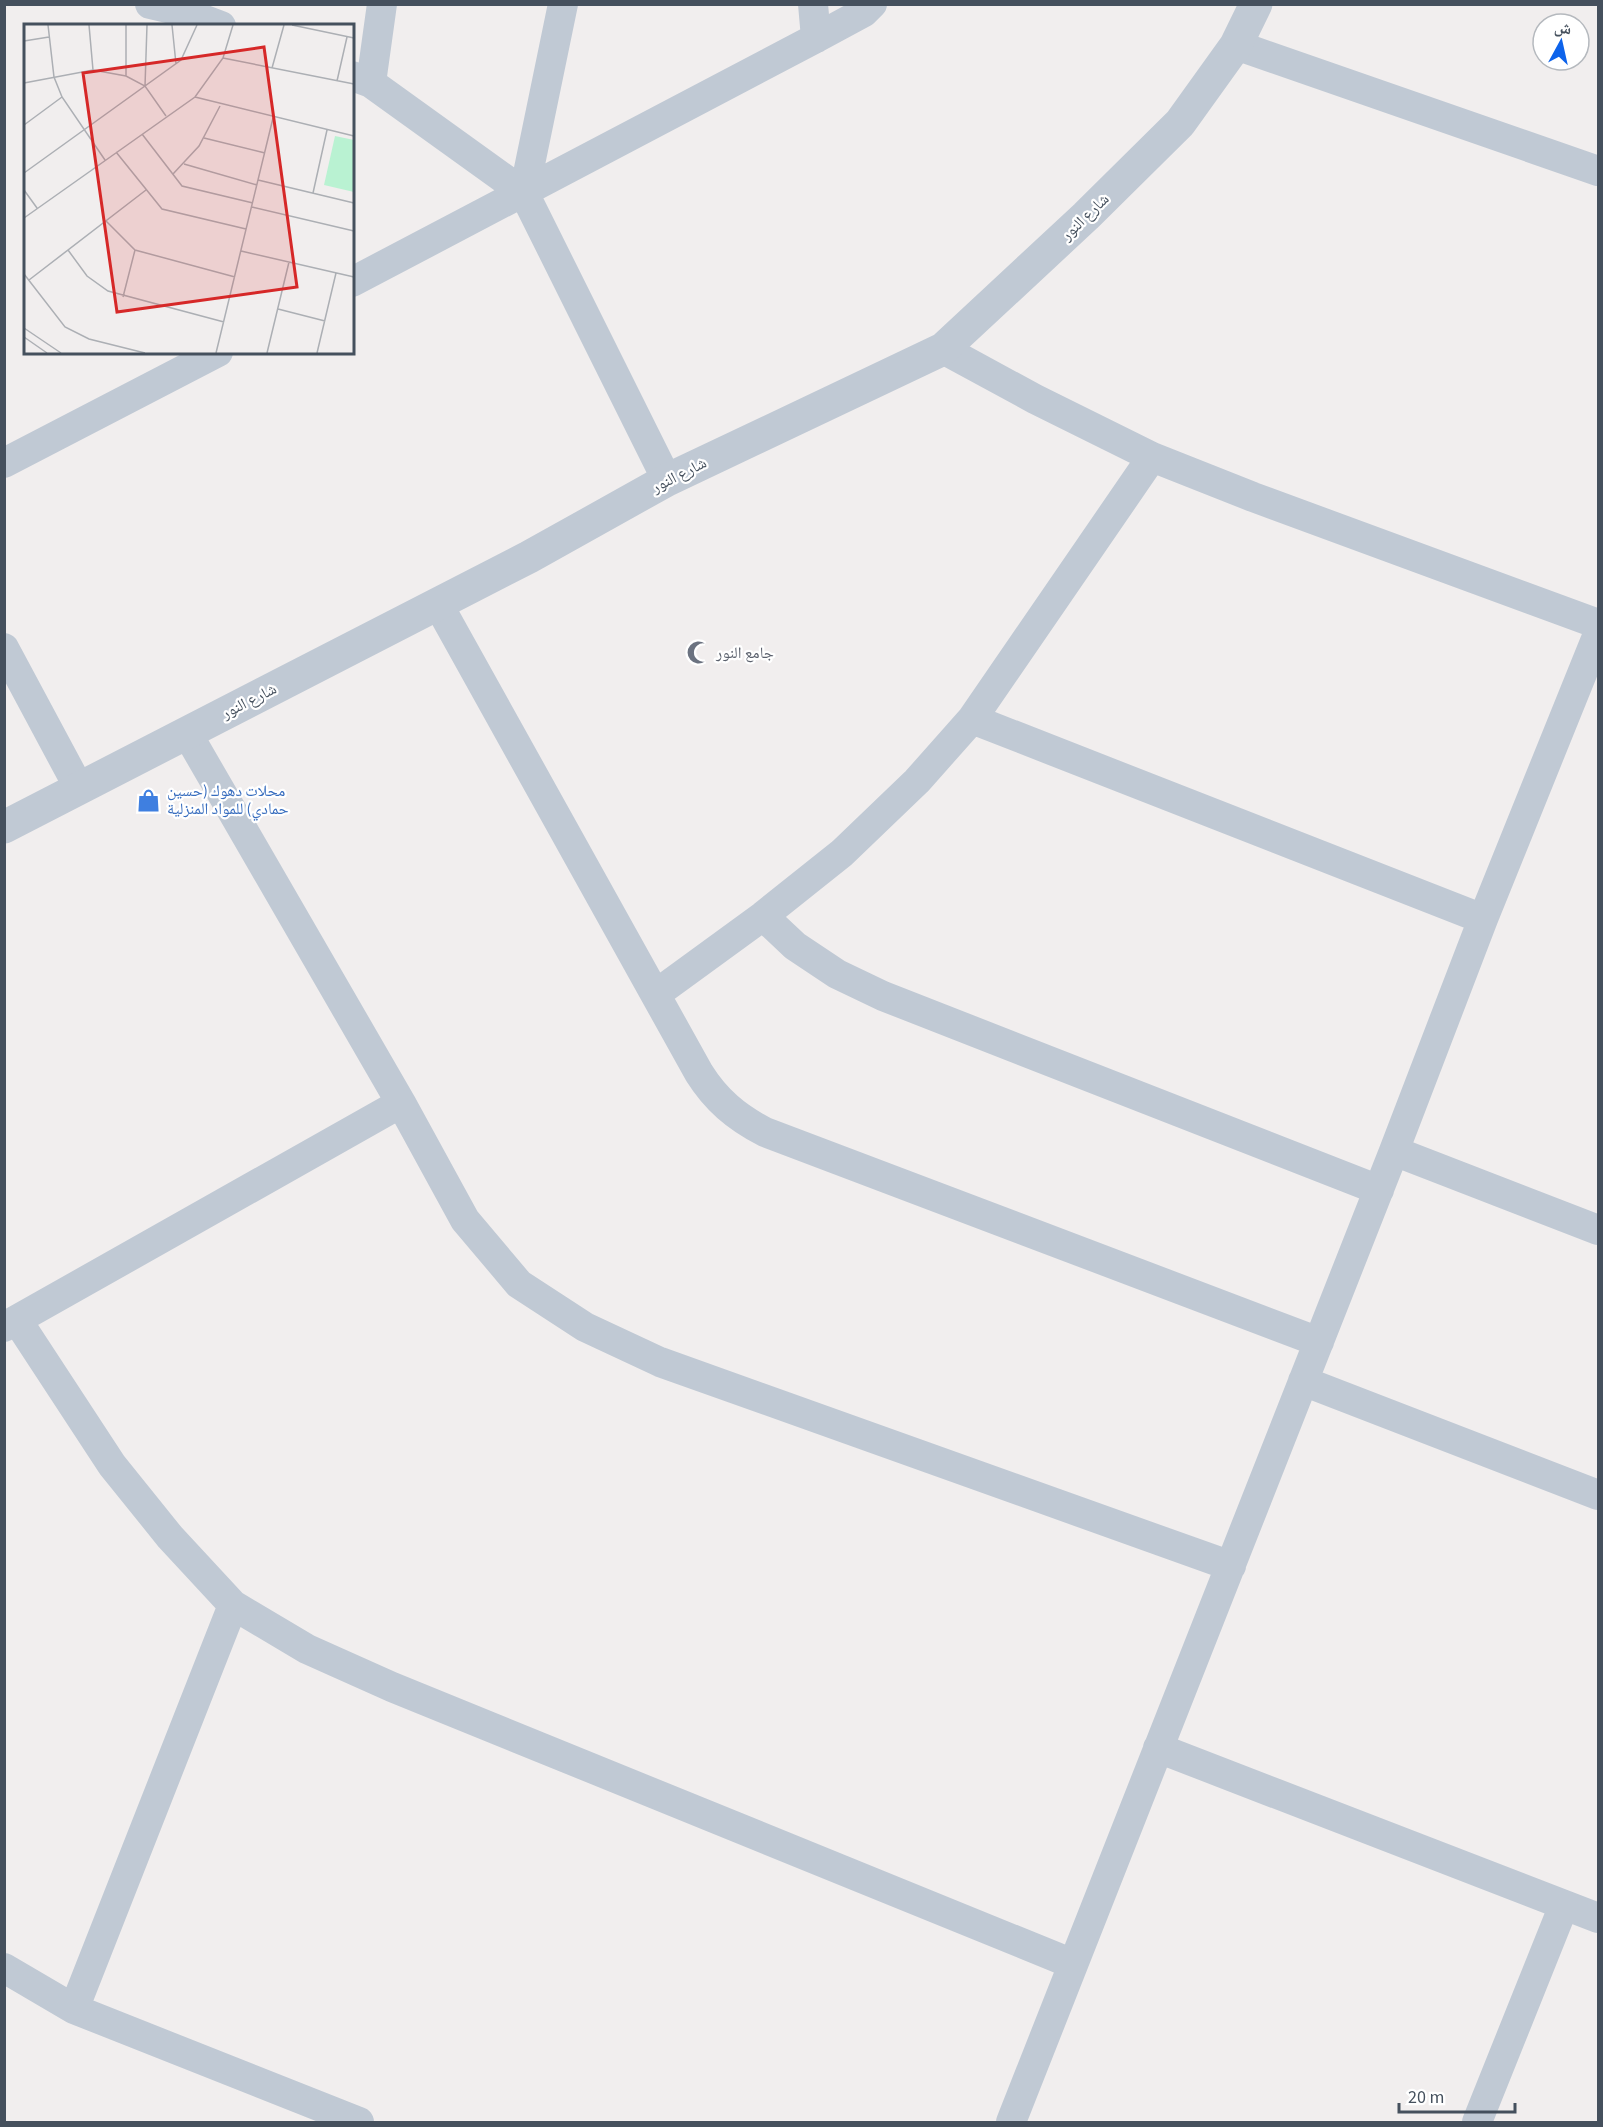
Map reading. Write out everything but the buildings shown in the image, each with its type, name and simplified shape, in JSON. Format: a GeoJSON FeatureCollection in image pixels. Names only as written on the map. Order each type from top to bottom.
{"type":"FeatureCollection","features":[{"type":"Feature","properties":{"kind":"street"},"geometry":{"type":"LineString","coordinates":[[150,4],[184,12],[216,24]]}},
{"type":"Feature","properties":{"kind":"street"},"geometry":{"type":"LineString","coordinates":[[382,4],[362,79],[524,193],[667,480]]}},
{"type":"Feature","properties":{"kind":"street"},"geometry":{"type":"LineString","coordinates":[[524,193],[563,4]]}},
{"type":"Feature","properties":{"kind":"street"},"geometry":{"type":"LineString","coordinates":[[813,4],[816,38]]}},
{"type":"Feature","properties":{"kind":"street"},"geometry":{"type":"LineString","coordinates":[[354,281],[816,38],[864,12],[872,4]]}},
{"type":"Feature","properties":{"kind":"street","name":"شارع النور"},"geometry":{"type":"LineString","coordinates":[[4,827],[529,557],[667,480],[943,349],[1086,216],[1180,123],[1236,45],[1257,4]]}},
{"type":"Feature","properties":{"kind":"street"},"geometry":{"type":"LineString","coordinates":[[1236,45],[1599,171]]}},
{"type":"Feature","properties":{"kind":"street"},"geometry":{"type":"LineString","coordinates":[[943,349],[1035,399],[1152,457],[1253,497],[1599,624]]}},
{"type":"Feature","properties":{"kind":"street"},"geometry":{"type":"LineString","coordinates":[[4,464],[214,354]]}},
{"type":"Feature","properties":{"kind":"street"},"geometry":{"type":"LineString","coordinates":[[656,994],[763,916],[842,853],[917,781],[972,719],[1152,457]]}},
{"type":"Feature","properties":{"kind":"street"},"geometry":{"type":"LineString","coordinates":[[438,604],[710,1090],[723,1105],[750,1125],[765,1132],[1319,1342]]}},
{"type":"Feature","properties":{"kind":"street"},"geometry":{"type":"LineString","coordinates":[[1011,2122],[1394,1151],[1483,919],[1599,634]]}},
{"type":"Feature","properties":{"kind":"street"},"geometry":{"type":"LineString","coordinates":[[4,648],[79,788]]}},
{"type":"Feature","properties":{"kind":"street"},"geometry":{"type":"LineString","coordinates":[[972,719],[1483,919]]}},
{"type":"Feature","properties":{"kind":"street"},"geometry":{"type":"LineString","coordinates":[[187,733],[401,1102],[465,1220],[519,1284],[585,1327],[660,1362],[1230,1566]]}},
{"type":"Feature","properties":{"kind":"street"},"geometry":{"type":"LineString","coordinates":[[763,916],[795,946],[829,969],[883,996],[1378,1190]]}},
{"type":"Feature","properties":{"kind":"street"},"geometry":{"type":"LineString","coordinates":[[401,1102],[11,1324],[112,1465],[170,1537],[233,1605],[307,1649],[392,1687],[1073,1964]]}},
{"type":"Feature","properties":{"kind":"street"},"geometry":{"type":"LineString","coordinates":[[1394,1151],[1599,1230]]}},
{"type":"Feature","properties":{"kind":"street"},"geometry":{"type":"LineString","coordinates":[[1303,1381],[1599,1495]]}},
{"type":"Feature","properties":{"kind":"street"},"geometry":{"type":"LineString","coordinates":[[74,2008],[233,1605]]}},
{"type":"Feature","properties":{"kind":"street"},"geometry":{"type":"LineString","coordinates":[[1158,1748],[1599,1918]]}},
{"type":"Feature","properties":{"kind":"street"},"geometry":{"type":"LineString","coordinates":[[1477,2122],[1564,1905]]}},
{"type":"Feature","properties":{"kind":"street"},"geometry":{"type":"LineString","coordinates":[[4,1968],[74,2008],[359,2122]]}},
{"type":"Feature","properties":{"kind":"place","name":"جامع النور"},"geometry":{"type":"Point","coordinates":[698,653]}},
{"type":"Feature","properties":{"kind":"place","name":"محلات دهوك (حسين حمادي) للمواد المنزلية"},"geometry":{"type":"Point","coordinates":[149,800]}}]}
